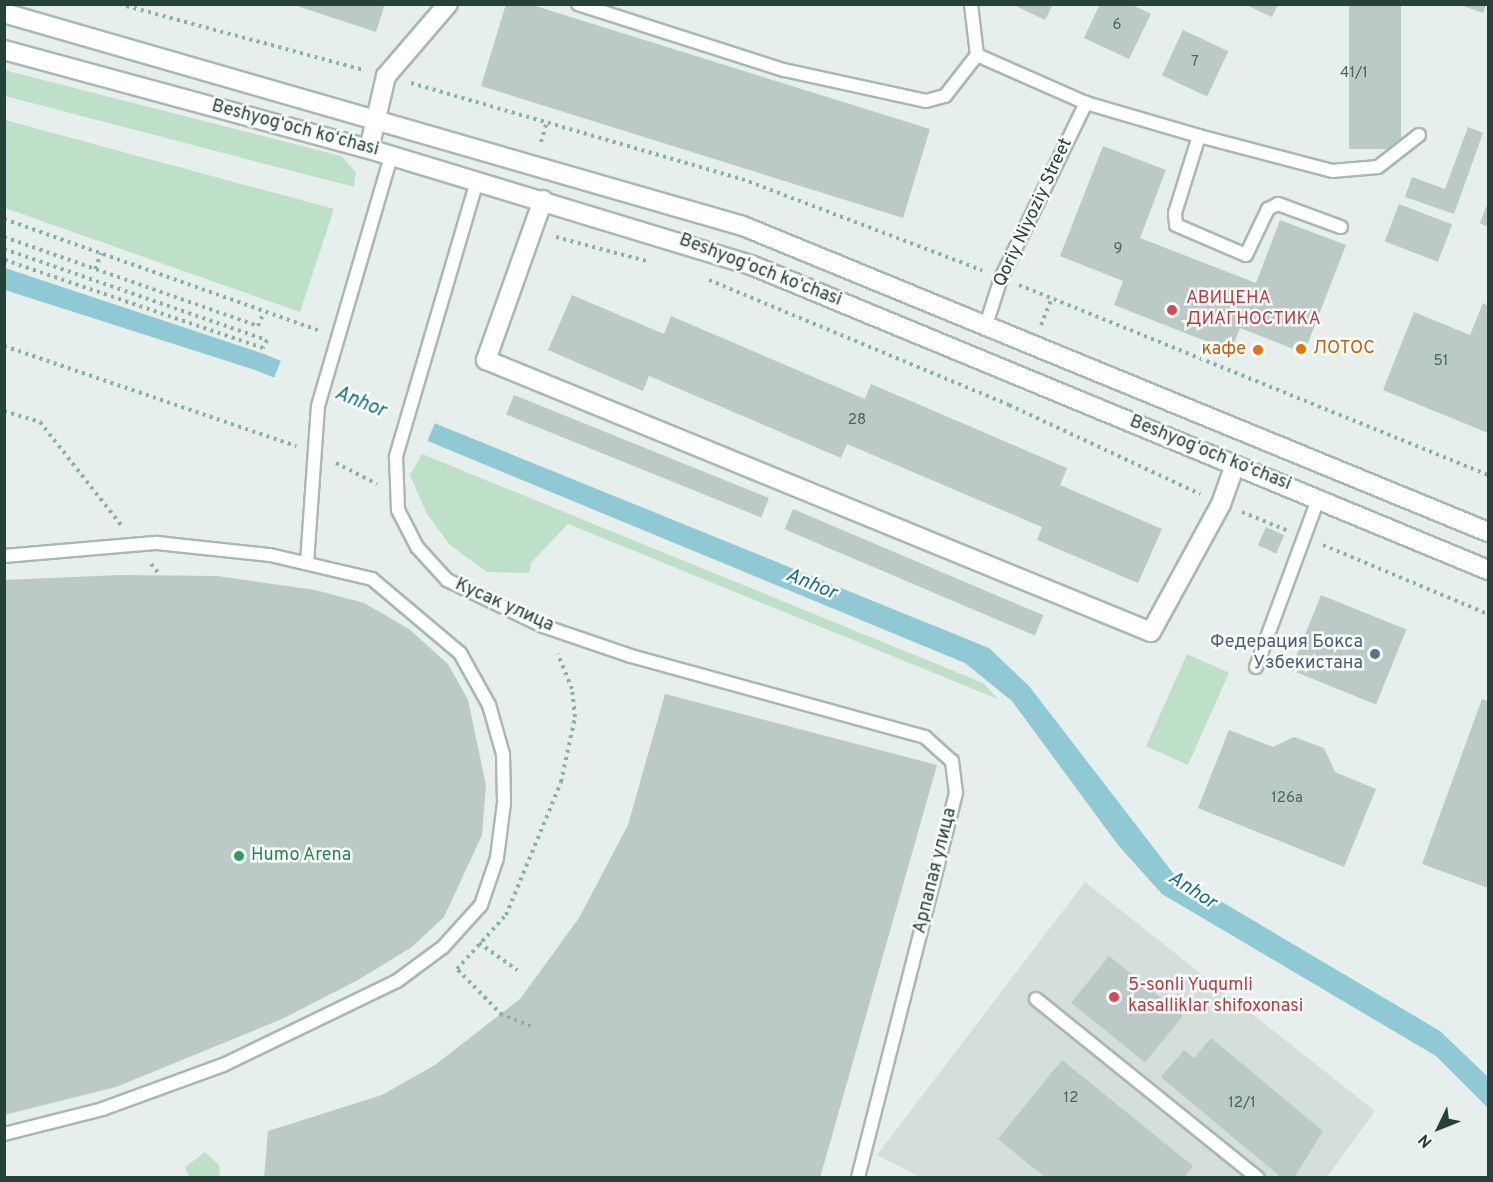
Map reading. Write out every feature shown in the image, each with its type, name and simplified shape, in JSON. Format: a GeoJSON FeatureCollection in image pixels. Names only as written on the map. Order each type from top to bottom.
{"type":"FeatureCollection","features":[{"type":"Feature","properties":{"kind":"main road"},"geometry":{"type":"LineString","coordinates":[[369,149],[374,118],[386,76],[448,4]]}},
{"type":"Feature","properties":{"kind":"main road","name":"Beshyogʻoch koʻchasi"},"geometry":{"type":"LineString","coordinates":[[4,13],[743,226],[1488,532]]}},
{"type":"Feature","properties":{"kind":"main road","name":"Beshyogʻoch koʻchasi"},"geometry":{"type":"LineString","coordinates":[[4,50],[369,149],[751,265],[1488,570]]}},
{"type":"Feature","properties":{"kind":"main road"},"geometry":{"type":"LineString","coordinates":[[543,200],[486,360],[1151,632],[1221,504],[1236,465]]}},
{"type":"Feature","properties":{"kind":"lane"},"geometry":{"type":"LineString","coordinates":[[578,4],[784,70],[926,101],[945,96],[977,55],[971,4]]}},
{"type":"Feature","properties":{"kind":"lane"},"geometry":{"type":"LineString","coordinates":[[977,55],[1086,103],[1332,171],[1378,167],[1419,135]]}},
{"type":"Feature","properties":{"kind":"lane","name":"Qoriy Niyoziy Street"},"geometry":{"type":"LineString","coordinates":[[986,325],[1001,278],[1086,103]]}},
{"type":"Feature","properties":{"kind":"lane"},"geometry":{"type":"LineString","coordinates":[[1199,136],[1175,213],[1176,225],[1246,255],[1268,210],[1278,204],[1341,227]]}},
{"type":"Feature","properties":{"kind":"lane"},"geometry":{"type":"LineString","coordinates":[[307,563],[318,406],[336,336],[391,156]]}},
{"type":"Feature","properties":{"kind":"lane"},"geometry":{"type":"LineString","coordinates":[[394,492],[401,440],[477,181]]}},
{"type":"Feature","properties":{"kind":"lane","name":"Кусак улица"},"geometry":{"type":"LineString","coordinates":[[394,492],[417,547],[447,580],[543,626],[763,694]]}},
{"type":"Feature","properties":{"kind":"lane"},"geometry":{"type":"LineString","coordinates":[[1256,668],[1318,499]]}},
{"type":"Feature","properties":{"kind":"lane"},"geometry":{"type":"LineString","coordinates":[[4,556],[157,543],[307,563],[372,579],[460,653],[489,705],[503,754],[504,803],[497,858],[481,905],[443,948],[397,981],[321,1021],[103,1109],[4,1134]]}},
{"type":"Feature","properties":{"kind":"lane","name":"Арпапая улица"},"geometry":{"type":"LineString","coordinates":[[763,694],[925,737],[952,761],[956,793],[858,1178]]}},
{"type":"Feature","properties":{"kind":"lane"},"geometry":{"type":"LineString","coordinates":[[1036,999],[1254,1176]]}},
{"type":"Feature","properties":{"kind":"path"},"geometry":{"type":"LineString","coordinates":[[119,4],[386,76],[742,179],[1001,278],[1488,475]]}},
{"type":"Feature","properties":{"kind":"path"},"geometry":{"type":"LineString","coordinates":[[4,219],[336,336]]}},
{"type":"Feature","properties":{"kind":"path"},"geometry":{"type":"LineString","coordinates":[[532,230],[653,263]]}},
{"type":"Feature","properties":{"kind":"path"},"geometry":{"type":"LineString","coordinates":[[4,237],[258,326],[264,312]]}},
{"type":"Feature","properties":{"kind":"path"},"geometry":{"type":"LineString","coordinates":[[4,249],[267,340],[263,348],[4,260]]}},
{"type":"Feature","properties":{"kind":"path"},"geometry":{"type":"LineString","coordinates":[[95,269],[101,253]]}},
{"type":"Feature","properties":{"kind":"path"},"geometry":{"type":"LineString","coordinates":[[698,275],[1009,405],[1221,504],[1488,614]]}},
{"type":"Feature","properties":{"kind":"path"},"geometry":{"type":"LineString","coordinates":[[181,310],[185,300]]}},
{"type":"Feature","properties":{"kind":"path"},"geometry":{"type":"LineString","coordinates":[[4,346],[313,452],[394,492]]}},
{"type":"Feature","properties":{"kind":"path"},"geometry":{"type":"LineString","coordinates":[[4,411],[40,422],[124,530]]}},
{"type":"Feature","properties":{"kind":"path"},"geometry":{"type":"LineString","coordinates":[[146,557],[160,575]]}},
{"type":"Feature","properties":{"kind":"path"},"geometry":{"type":"LineString","coordinates":[[531,1026],[502,1015],[457,969],[506,915],[570,752],[572,689],[543,626]]}},
{"type":"Feature","properties":{"kind":"path"},"geometry":{"type":"LineString","coordinates":[[473,939],[517,970]]}},
{"type":"Feature","properties":{"kind":"shaded area","name":"5-sonli Yuqumli kasalliklar shifoxonasi"},"geometry":{"type":"Polygon","coordinates":[[[1085,882],[1375,1111],[1327,1177],[920,1177],[877,1155],[1085,882]]]}},
{"type":"Feature","properties":{"kind":"green space"},"geometry":{"type":"Polygon","coordinates":[[[4,70],[341,156],[356,172],[354,187],[5,96],[4,70]]]}},
{"type":"Feature","properties":{"kind":"green space"},"geometry":{"type":"Polygon","coordinates":[[[5,120],[334,209],[300,312],[5,208],[5,120]]]}},
{"type":"Feature","properties":{"kind":"green space"},"geometry":{"type":"Polygon","coordinates":[[[422,454],[983,683],[998,699],[568,524],[531,563],[529,573],[487,572],[450,545],[427,514],[410,475],[422,454]]]}},
{"type":"Feature","properties":{"kind":"green space"},"geometry":{"type":"Polygon","coordinates":[[[1187,654],[1229,673],[1188,765],[1146,746],[1187,654]]]}},
{"type":"Feature","properties":{"kind":"green space"},"geometry":{"type":"Polygon","coordinates":[[[205,1152],[219,1165],[220,1177],[189,1177],[185,1167],[205,1152]]]}},
{"type":"Feature","properties":{"kind":"water","name":"Anhor"},"geometry":{"type":"Polygon","coordinates":[[[5,268],[264,354],[989,648],[1029,686],[1173,873],[1440,1031],[1488,1077],[1488,1108],[1436,1056],[1162,894],[1118,845],[1012,701],[965,663],[258,371],[5,290],[5,268]]]}},
{"type":"Feature","properties":{"kind":"pier"},"geometry":{"type":"Polygon","coordinates":[[[282,358],[436,420],[427,443],[273,381],[282,358]]]}},
{"type":"Feature","properties":{"kind":"building"},"geometry":{"type":"Polygon","coordinates":[[[291,4],[385,4],[376,32],[291,4]]]}},
{"type":"Feature","properties":{"kind":"building"},"geometry":{"type":"Polygon","coordinates":[[[506,4],[529,4],[930,129],[903,218],[481,86],[506,4]]]}},
{"type":"Feature","properties":{"kind":"building"},"geometry":{"type":"Polygon","coordinates":[[[1012,4],[1053,4],[1045,20],[1012,4]]]}},
{"type":"Feature","properties":{"kind":"building"},"geometry":{"type":"Polygon","coordinates":[[[1100,4],[1130,4],[1151,14],[1129,59],[1084,38],[1100,4]]]}},
{"type":"Feature","properties":{"kind":"building"},"geometry":{"type":"Polygon","coordinates":[[[1244,4],[1278,4],[1272,17],[1244,4]]]}},
{"type":"Feature","properties":{"kind":"building"},"geometry":{"type":"Polygon","coordinates":[[[1349,4],[1401,4],[1401,149],[1349,149],[1349,4]]]}},
{"type":"Feature","properties":{"kind":"building"},"geometry":{"type":"Polygon","coordinates":[[[1460,5],[1486,5],[1483,13],[1460,5]]]}},
{"type":"Feature","properties":{"kind":"building"},"geometry":{"type":"Polygon","coordinates":[[[1183,30],[1228,51],[1207,96],[1162,75],[1183,30]]]}},
{"type":"Feature","properties":{"kind":"building"},"geometry":{"type":"Polygon","coordinates":[[[1468,127],[1483,133],[1454,214],[1405,197],[1412,177],[1445,189],[1468,127]]]}},
{"type":"Feature","properties":{"kind":"building"},"geometry":{"type":"Polygon","coordinates":[[[1103,146],[1166,170],[1140,238],[1256,283],[1280,220],[1346,245],[1304,353],[1240,328],[1231,351],[1114,305],[1123,281],[1060,256],[1103,146]]]}},
{"type":"Feature","properties":{"kind":"building"},"geometry":{"type":"Polygon","coordinates":[[[1488,202],[1488,227],[1480,223],[1488,202]]]}},
{"type":"Feature","properties":{"kind":"building"},"geometry":{"type":"Polygon","coordinates":[[[1399,204],[1452,224],[1438,262],[1385,241],[1399,204]]]}},
{"type":"Feature","properties":{"kind":"building"},"geometry":{"type":"Polygon","coordinates":[[[572,295],[664,334],[671,316],[865,399],[871,384],[1067,468],[1060,485],[1162,529],[1138,583],[1037,540],[1042,527],[847,444],[841,458],[649,376],[643,391],[548,350],[572,295]]]}},
{"type":"Feature","properties":{"kind":"building"},"geometry":{"type":"Polygon","coordinates":[[[1483,303],[1488,306],[1488,433],[1383,390],[1414,312],[1470,335],[1483,303]]]}},
{"type":"Feature","properties":{"kind":"building"},"geometry":{"type":"Polygon","coordinates":[[[514,395],[769,498],[761,517],[506,414],[514,395]]]}},
{"type":"Feature","properties":{"kind":"building"},"geometry":{"type":"Polygon","coordinates":[[[793,509],[1043,615],[1035,636],[784,529],[793,509]]]}},
{"type":"Feature","properties":{"kind":"building"},"geometry":{"type":"Polygon","coordinates":[[[1266,527],[1284,535],[1276,553],[1258,545],[1266,527]]]}},
{"type":"Feature","properties":{"kind":"building","name":"Humo Arena"},"geometry":{"type":"Polygon","coordinates":[[[120,575],[217,576],[315,590],[364,603],[409,629],[448,664],[468,700],[486,785],[482,835],[444,917],[412,947],[358,980],[282,1019],[116,1087],[4,1115],[4,580],[120,575]]]}},
{"type":"Feature","properties":{"kind":"building"},"geometry":{"type":"Polygon","coordinates":[[[1321,595],[1406,629],[1376,705],[1291,670],[1321,595]]]}},
{"type":"Feature","properties":{"kind":"building"},"geometry":{"type":"Polygon","coordinates":[[[665,694],[937,765],[820,1178],[264,1178],[268,1131],[382,1095],[435,1065],[520,999],[579,918],[628,825],[665,694]]]}},
{"type":"Feature","properties":{"kind":"building"},"geometry":{"type":"Polygon","coordinates":[[[1482,699],[1488,701],[1488,888],[1422,864],[1482,699]]]}},
{"type":"Feature","properties":{"kind":"building"},"geometry":{"type":"Polygon","coordinates":[[[1229,730],[1273,747],[1294,737],[1324,748],[1335,772],[1376,789],[1344,867],[1198,808],[1229,730]]]}},
{"type":"Feature","properties":{"kind":"building"},"geometry":{"type":"Polygon","coordinates":[[[1109,956],[1183,1016],[1145,1062],[1071,1003],[1109,956]]]}},
{"type":"Feature","properties":{"kind":"building"},"geometry":{"type":"Polygon","coordinates":[[[1211,1038],[1323,1131],[1294,1178],[1282,1178],[1161,1077],[1184,1050],[1194,1058],[1211,1038]]]}},
{"type":"Feature","properties":{"kind":"building"},"geometry":{"type":"Polygon","coordinates":[[[1062,1060],[1193,1166],[1184,1178],[1046,1178],[998,1139],[1062,1060]]]}},
{"type":"Feature","properties":{"kind":"place","name":"АВИЦЕНА ДИАГНОСТИКА"},"geometry":{"type":"Point","coordinates":[1172,310]}},
{"type":"Feature","properties":{"kind":"place","name":"ЛОТОС"},"geometry":{"type":"Point","coordinates":[1301,349]}},
{"type":"Feature","properties":{"kind":"place","name":"кафе"},"geometry":{"type":"Point","coordinates":[1258,350]}},
{"type":"Feature","properties":{"kind":"place","name":"Федерация Бокса Узбекистана"},"geometry":{"type":"Point","coordinates":[1375,654]}},
{"type":"Feature","properties":{"kind":"place","name":"Humo Arena"},"geometry":{"type":"Point","coordinates":[239,856]}},
{"type":"Feature","properties":{"kind":"place","name":"5-sonli Yuqumli kasalliklar shifoxonasi"},"geometry":{"type":"Point","coordinates":[1114,997]}}]}
